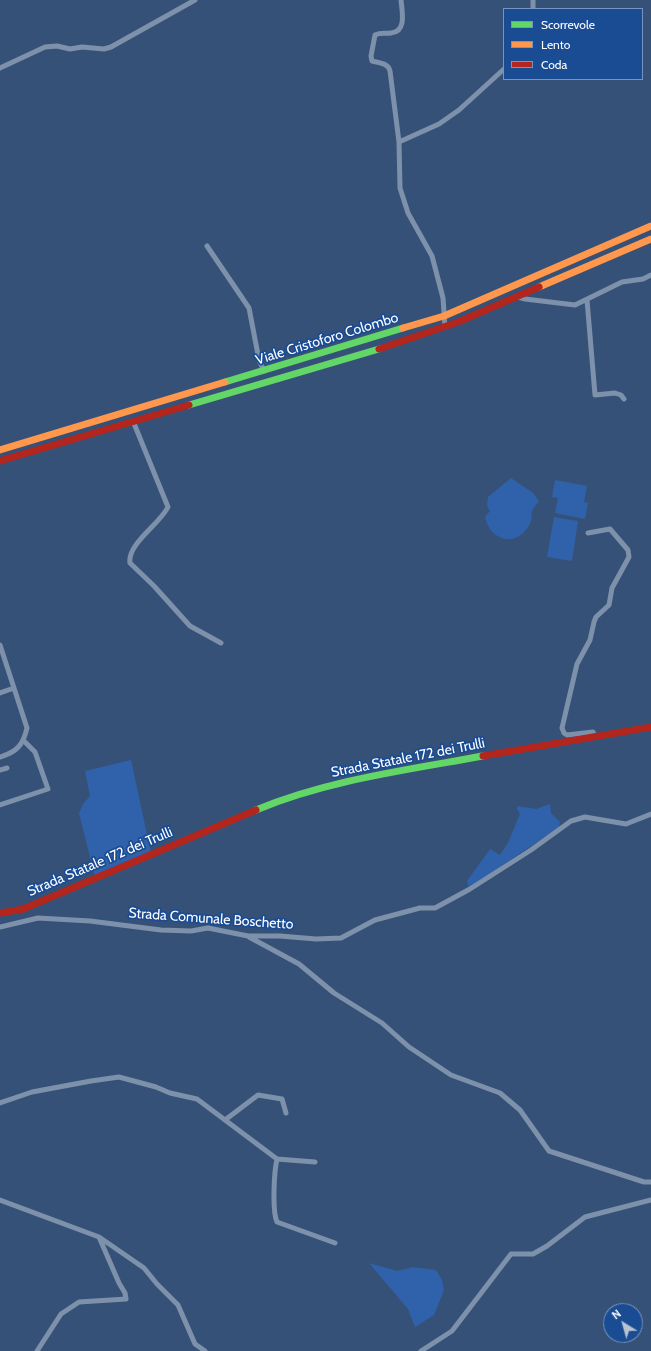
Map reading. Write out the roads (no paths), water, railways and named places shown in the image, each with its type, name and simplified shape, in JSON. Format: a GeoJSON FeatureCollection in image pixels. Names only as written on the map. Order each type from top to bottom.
{"type":"FeatureCollection","features":[{"type":"Feature","properties":{"kind":"main road","name":"Viale Cristoforo Colombo"},"geometry":{"type":"LineString","coordinates":[[0,450],[444,316],[651,226]]}},
{"type":"Feature","properties":{"kind":"main road","name":"Viale Cristoforo Colombo"},"geometry":{"type":"LineString","coordinates":[[0,461],[390,346],[445,327],[651,239]]}},
{"type":"Feature","properties":{"kind":"main road","name":"Strada Statale 172 dei Trulli"},"geometry":{"type":"LineString","coordinates":[[0,913],[23,909],[280,800],[371,776],[651,728]]}},
{"type":"Feature","properties":{"kind":"main road"},"geometry":{"type":"LineString","coordinates":[[0,908],[23,909]]}},
{"type":"Feature","properties":{"kind":"street"},"geometry":{"type":"LineString","coordinates":[[0,68],[45,47],[57,46],[75,49],[82,47],[104,49],[111,47],[195,0]]}},
{"type":"Feature","properties":{"kind":"street"},"geometry":{"type":"LineString","coordinates":[[401,0],[402,25],[400,29],[392,33],[375,35],[370,56],[372,61],[383,63],[389,68],[390,71],[399,142],[400,188],[408,213],[432,256],[443,298],[445,327]]}},
{"type":"Feature","properties":{"kind":"street"},"geometry":{"type":"LineString","coordinates":[[399,142],[439,124],[459,110],[503,70]]}},
{"type":"Feature","properties":{"kind":"street"},"geometry":{"type":"LineString","coordinates":[[207,246],[249,308],[258,355],[264,371]]}},
{"type":"Feature","properties":{"kind":"street"},"geometry":{"type":"LineString","coordinates":[[518,296],[525,299],[575,305],[622,282],[643,279],[651,275]]}},
{"type":"Feature","properties":{"kind":"street"},"geometry":{"type":"LineString","coordinates":[[586,300],[595,395],[615,393],[621,395],[624,399]]}},
{"type":"Feature","properties":{"kind":"street"},"geometry":{"type":"LineString","coordinates":[[133,421],[168,507],[166,512],[140,541],[129,558],[130,563],[154,586],[190,626],[221,643]]}},
{"type":"Feature","properties":{"kind":"street"},"geometry":{"type":"LineString","coordinates":[[86,424],[88,434]]}},
{"type":"Feature","properties":{"kind":"street"},"geometry":{"type":"LineString","coordinates":[[588,532],[610,529],[628,550],[629,557],[612,588],[609,605],[596,617],[590,640],[577,664],[565,712],[562,728],[564,733],[568,735],[593,732],[595,737]]}},
{"type":"Feature","properties":{"kind":"street"},"geometry":{"type":"LineString","coordinates":[[0,645],[2,661],[14,688],[27,728],[24,741],[16,750],[0,757]]}},
{"type":"Feature","properties":{"kind":"street"},"geometry":{"type":"LineString","coordinates":[[0,693],[14,688]]}},
{"type":"Feature","properties":{"kind":"street"},"geometry":{"type":"LineString","coordinates":[[0,805],[48,789],[35,752],[24,741]]}},
{"type":"Feature","properties":{"kind":"street"},"geometry":{"type":"LineString","coordinates":[[0,770],[7,768]]}},
{"type":"Feature","properties":{"kind":"street","name":"Strada Comunale Boschetto"},"geometry":{"type":"LineString","coordinates":[[0,927],[38,918],[90,921],[191,932],[208,928],[248,936],[280,936],[316,939],[340,938],[376,920],[420,908],[435,908],[470,889],[511,863],[571,821],[584,817],[626,824],[651,814]]}},
{"type":"Feature","properties":{"kind":"street"},"geometry":{"type":"LineString","coordinates":[[248,936],[299,964],[334,993],[382,1023],[409,1047],[451,1075],[500,1093],[520,1110],[548,1151],[644,1182],[651,1182]]}},
{"type":"Feature","properties":{"kind":"street"},"geometry":{"type":"LineString","coordinates":[[0,1103],[32,1092],[119,1077],[156,1087],[178,1095],[197,1099],[277,1160],[315,1162]]}},
{"type":"Feature","properties":{"kind":"street"},"geometry":{"type":"LineString","coordinates":[[225,1120],[258,1095],[282,1099],[286,1113]]}},
{"type":"Feature","properties":{"kind":"street"},"geometry":{"type":"LineString","coordinates":[[277,1160],[275,1202],[275,1217],[277,1222],[335,1243]]}},
{"type":"Feature","properties":{"kind":"street"},"geometry":{"type":"LineString","coordinates":[[0,1200],[99,1237],[144,1268],[157,1284],[178,1305],[196,1344],[205,1351]]}},
{"type":"Feature","properties":{"kind":"street"},"geometry":{"type":"LineString","coordinates":[[421,1351],[452,1331],[511,1254],[533,1254],[547,1246],[585,1217],[651,1200]]}},
{"type":"Feature","properties":{"kind":"street"},"geometry":{"type":"LineString","coordinates":[[37,1351],[60,1314],[79,1302],[126,1299],[125,1293],[119,1283],[99,1237]]}}]}
